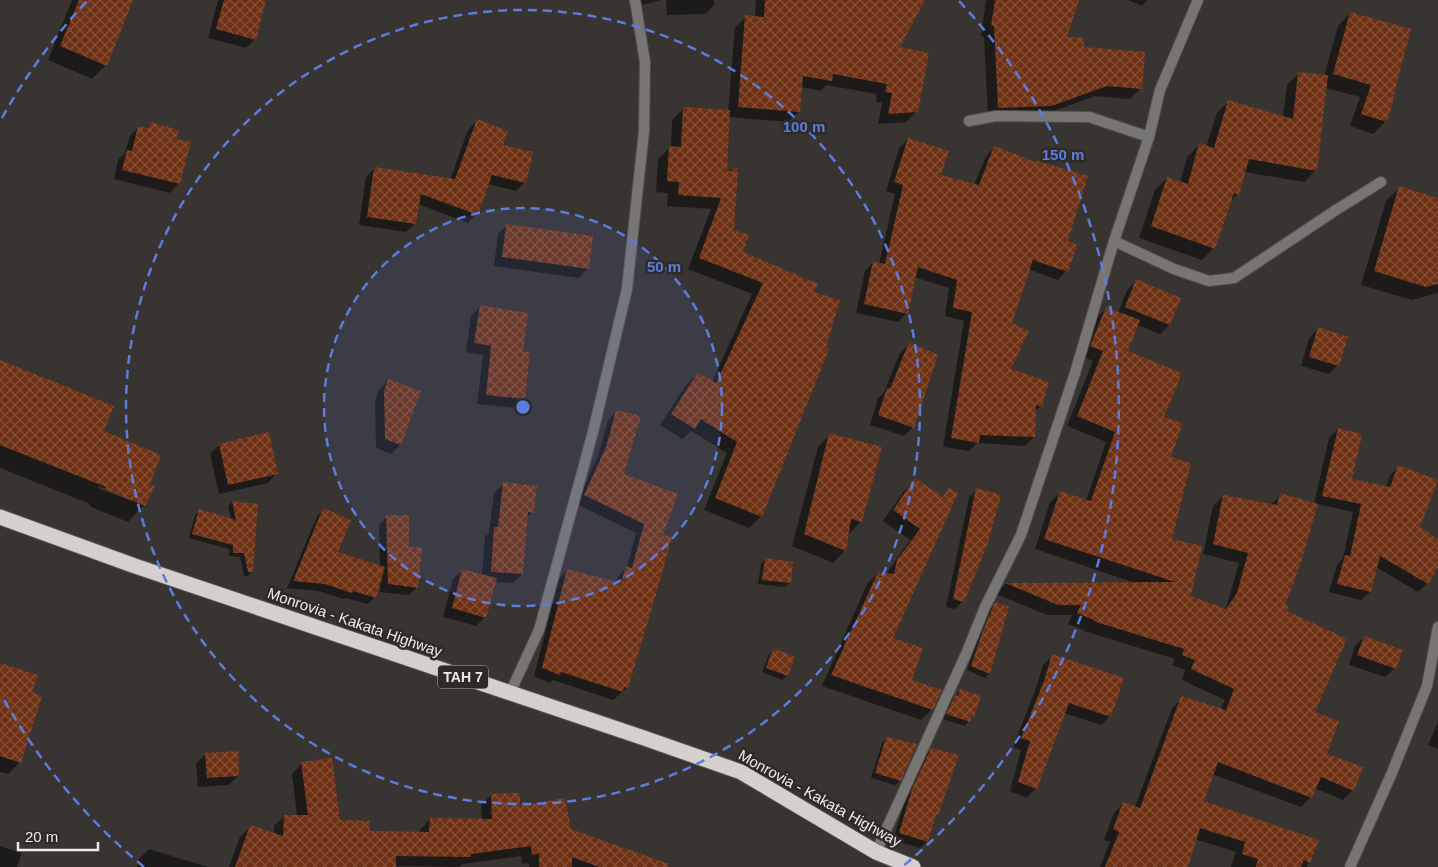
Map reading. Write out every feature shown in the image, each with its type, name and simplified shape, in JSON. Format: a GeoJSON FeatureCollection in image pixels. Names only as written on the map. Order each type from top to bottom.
{"type":"FeatureCollection","features":[{"type":"Feature","properties":{"kind":"highway","name":"Monrovia - Kakata Highway"},"geometry":{"type":"LineString","coordinates":[[0,517],[135,566],[741,772],[876,852],[913,867]]}},
{"type":"Feature","properties":{"kind":"street"},"geometry":{"type":"LineString","coordinates":[[510,692],[539,630],[593,432],[627,289],[644,131],[645,62],[635,0]]}},
{"type":"Feature","properties":{"kind":"street"},"geometry":{"type":"LineString","coordinates":[[876,852],[966,654],[985,607],[1021,536],[1075,373],[1114,241],[1149,137],[1160,90],[1198,0]]}},
{"type":"Feature","properties":{"kind":"street"},"geometry":{"type":"LineString","coordinates":[[968,120],[996,116],[1089,117],[1149,137]]}},
{"type":"Feature","properties":{"kind":"street"},"geometry":{"type":"LineString","coordinates":[[1114,241],[1174,269],[1209,281],[1234,278],[1381,182]]}},
{"type":"Feature","properties":{"kind":"street"},"geometry":{"type":"LineString","coordinates":[[1350,867],[1391,775],[1427,686],[1438,627]]}},
{"type":"Feature","properties":{"kind":"building"},"geometry":{"type":"Polygon","coordinates":[[[79,0],[133,0],[107,66],[60,46],[79,0]]]}},
{"type":"Feature","properties":{"kind":"building"},"geometry":{"type":"Polygon","coordinates":[[[224,0],[266,0],[256,40],[216,29],[224,0]]]}},
{"type":"Feature","properties":{"kind":"building"},"geometry":{"type":"Polygon","coordinates":[[[765,0],[925,0],[900,47],[929,53],[918,112],[888,114],[892,93],[885,92],[887,84],[833,74],[832,81],[803,76],[800,112],[738,107],[745,15],[764,17],[765,0]]]}},
{"type":"Feature","properties":{"kind":"building"},"geometry":{"type":"Polygon","coordinates":[[[995,0],[1079,0],[1067,37],[1084,38],[1084,47],[1145,52],[1142,89],[1107,86],[1051,106],[998,108],[994,26],[991,26],[995,0]]]}},
{"type":"Feature","properties":{"kind":"building"},"geometry":{"type":"Polygon","coordinates":[[[1350,12],[1411,29],[1387,122],[1361,114],[1371,85],[1333,74],[1350,12]]]}},
{"type":"Feature","properties":{"kind":"building"},"geometry":{"type":"Polygon","coordinates":[[[1298,72],[1328,75],[1317,171],[1249,159],[1239,195],[1234,193],[1215,249],[1151,226],[1167,177],[1188,184],[1199,143],[1214,148],[1228,100],[1293,119],[1298,72]]]}},
{"type":"Feature","properties":{"kind":"building"},"geometry":{"type":"Polygon","coordinates":[[[683,107],[730,110],[727,171],[732,171],[733,167],[738,168],[734,230],[749,235],[743,252],[818,284],[814,292],[840,300],[826,347],[829,349],[762,517],[715,498],[737,442],[701,419],[695,429],[671,414],[698,372],[716,383],[763,283],[699,258],[721,198],[678,195],[679,182],[667,181],[669,146],[681,147],[683,107]]]}},
{"type":"Feature","properties":{"kind":"building"},"geometry":{"type":"Polygon","coordinates":[[[477,119],[508,131],[503,145],[533,152],[526,183],[492,175],[478,215],[421,194],[416,224],[367,217],[374,167],[455,179],[477,119]]]}},
{"type":"Feature","properties":{"kind":"building"},"geometry":{"type":"Polygon","coordinates":[[[150,122],[179,130],[176,139],[191,142],[180,184],[122,170],[127,150],[132,151],[138,126],[148,128],[150,122]]]}},
{"type":"Feature","properties":{"kind":"building"},"geometry":{"type":"Polygon","coordinates":[[[908,138],[949,151],[941,175],[979,185],[994,146],[1035,162],[1035,160],[1088,176],[1068,241],[1077,245],[1068,272],[1033,260],[1012,323],[1029,331],[1011,369],[1049,382],[1042,407],[1036,405],[1035,437],[980,435],[979,443],[951,438],[972,312],[953,308],[957,280],[918,267],[908,314],[864,304],[873,261],[885,264],[903,185],[894,182],[908,138]]]}},
{"type":"Feature","properties":{"kind":"building"},"geometry":{"type":"Polygon","coordinates":[[[1399,186],[1438,198],[1438,284],[1426,287],[1374,271],[1399,186]]]}},
{"type":"Feature","properties":{"kind":"building"},"geometry":{"type":"Polygon","coordinates":[[[506,224],[593,236],[589,269],[502,257],[506,224]]]}},
{"type":"Feature","properties":{"kind":"building"},"geometry":{"type":"Polygon","coordinates":[[[1136,279],[1181,298],[1170,325],[1125,307],[1136,279]]]}},
{"type":"Feature","properties":{"kind":"building"},"geometry":{"type":"Polygon","coordinates":[[[480,305],[528,313],[523,352],[530,352],[525,399],[486,395],[491,346],[474,343],[480,305]]]}},
{"type":"Feature","properties":{"kind":"building"},"geometry":{"type":"Polygon","coordinates":[[[1106,307],[1140,320],[1128,351],[1182,373],[1164,417],[1183,423],[1171,457],[1191,463],[1172,539],[1202,546],[1191,596],[1226,609],[1237,593],[1248,553],[1213,544],[1223,495],[1277,505],[1280,493],[1318,504],[1301,562],[1285,605],[1289,606],[1287,611],[1347,639],[1315,712],[1339,721],[1327,754],[1363,767],[1354,791],[1321,777],[1312,798],[1218,762],[1204,801],[1319,840],[1310,863],[1304,860],[1301,867],[1256,867],[1258,859],[1242,854],[1245,842],[1200,828],[1188,867],[1105,867],[1119,832],[1113,829],[1123,802],[1140,808],[1181,696],[1226,710],[1234,689],[1191,669],[1195,660],[1182,655],[1184,649],[1093,621],[1077,613],[1081,605],[1058,605],[1005,583],[1175,582],[1044,539],[1060,491],[1091,501],[1115,432],[1077,416],[1103,351],[1090,346],[1106,307]]]}},
{"type":"Feature","properties":{"kind":"building"},"geometry":{"type":"Polygon","coordinates":[[[1318,327],[1348,337],[1339,366],[1309,357],[1318,327]]]}},
{"type":"Feature","properties":{"kind":"building"},"geometry":{"type":"Polygon","coordinates":[[[909,342],[938,355],[914,428],[878,415],[887,388],[890,389],[909,342]]]}},
{"type":"Feature","properties":{"kind":"building"},"geometry":{"type":"Polygon","coordinates":[[[0,360],[114,406],[104,431],[161,455],[150,484],[155,486],[145,506],[105,489],[106,487],[0,445],[0,360]]]}},
{"type":"Feature","properties":{"kind":"building"},"geometry":{"type":"Polygon","coordinates":[[[388,379],[421,391],[401,445],[385,439],[384,391],[388,379]]]}},
{"type":"Feature","properties":{"kind":"building"},"geometry":{"type":"Polygon","coordinates":[[[616,410],[641,416],[624,474],[678,494],[663,535],[672,537],[659,584],[628,688],[624,687],[623,692],[561,672],[560,675],[542,668],[567,569],[621,583],[626,566],[632,568],[644,524],[584,495],[606,447],[616,410]]]}},
{"type":"Feature","properties":{"kind":"building"},"geometry":{"type":"Polygon","coordinates":[[[1338,428],[1362,434],[1352,479],[1390,487],[1398,465],[1438,480],[1420,527],[1438,539],[1438,567],[1428,584],[1380,556],[1371,592],[1337,584],[1345,555],[1350,556],[1361,504],[1322,496],[1338,428]]]}},
{"type":"Feature","properties":{"kind":"building"},"geometry":{"type":"Polygon","coordinates":[[[269,432],[278,474],[228,485],[219,444],[269,432]]]}},
{"type":"Feature","properties":{"kind":"building"},"geometry":{"type":"Polygon","coordinates":[[[829,433],[882,447],[862,522],[851,519],[846,551],[804,534],[829,433]]]}},
{"type":"Feature","properties":{"kind":"building"},"geometry":{"type":"Polygon","coordinates":[[[915,478],[943,497],[949,488],[958,493],[893,638],[923,648],[912,680],[942,690],[933,710],[831,675],[878,572],[894,574],[897,560],[920,529],[893,510],[915,478]]]}},
{"type":"Feature","properties":{"kind":"building"},"geometry":{"type":"Polygon","coordinates":[[[503,482],[537,486],[534,513],[528,512],[523,574],[491,572],[494,527],[498,527],[503,482]]]}},
{"type":"Feature","properties":{"kind":"building"},"geometry":{"type":"Polygon","coordinates":[[[976,488],[1001,495],[988,543],[964,602],[953,599],[976,488]]]}},
{"type":"Feature","properties":{"kind":"building"},"geometry":{"type":"Polygon","coordinates":[[[232,501],[258,504],[253,572],[248,572],[244,553],[233,553],[233,545],[192,534],[199,509],[236,520],[232,501]]]}},
{"type":"Feature","properties":{"kind":"building"},"geometry":{"type":"Polygon","coordinates":[[[323,508],[351,520],[338,552],[385,567],[376,598],[353,591],[352,593],[325,584],[293,581],[323,508]]]}},
{"type":"Feature","properties":{"kind":"building"},"geometry":{"type":"Polygon","coordinates":[[[386,515],[409,515],[409,546],[422,548],[418,588],[388,584],[386,515]]]}},
{"type":"Feature","properties":{"kind":"building"},"geometry":{"type":"Polygon","coordinates":[[[765,558],[793,562],[791,583],[762,580],[765,558]]]}},
{"type":"Feature","properties":{"kind":"building"},"geometry":{"type":"Polygon","coordinates":[[[462,569],[497,578],[486,618],[452,608],[462,569]]]}},
{"type":"Feature","properties":{"kind":"building"},"geometry":{"type":"Polygon","coordinates":[[[995,602],[1009,607],[990,674],[971,666],[995,602]]]}},
{"type":"Feature","properties":{"kind":"building"},"geometry":{"type":"Polygon","coordinates":[[[1364,636],[1403,650],[1396,669],[1357,655],[1364,636]]]}},
{"type":"Feature","properties":{"kind":"building"},"geometry":{"type":"Polygon","coordinates":[[[773,648],[795,657],[788,676],[766,668],[773,648]]]}},
{"type":"Feature","properties":{"kind":"building"},"geometry":{"type":"Polygon","coordinates":[[[1052,654],[1124,678],[1111,717],[1069,703],[1037,789],[1018,782],[1030,741],[1021,738],[1044,681],[1052,654]]]}},
{"type":"Feature","properties":{"kind":"building"},"geometry":{"type":"Polygon","coordinates":[[[0,663],[38,675],[32,692],[42,696],[21,763],[0,756],[0,663]]]}},
{"type":"Feature","properties":{"kind":"building"},"geometry":{"type":"Polygon","coordinates":[[[960,689],[981,696],[974,717],[972,716],[970,722],[946,714],[955,695],[958,696],[960,689]]]}},
{"type":"Feature","properties":{"kind":"building"},"geometry":{"type":"Polygon","coordinates":[[[886,737],[917,744],[901,781],[875,773],[886,737]]]}},
{"type":"Feature","properties":{"kind":"building"},"geometry":{"type":"Polygon","coordinates":[[[931,748],[959,755],[938,815],[936,815],[928,842],[899,833],[912,789],[931,748]]]}},
{"type":"Feature","properties":{"kind":"building"},"geometry":{"type":"Polygon","coordinates":[[[238,751],[239,776],[207,778],[205,753],[238,751]]]}},
{"type":"Feature","properties":{"kind":"building"},"geometry":{"type":"Polygon","coordinates":[[[332,758],[340,820],[370,821],[370,831],[429,832],[430,818],[492,819],[491,794],[520,793],[520,806],[565,798],[571,829],[669,864],[668,867],[599,867],[572,857],[572,867],[539,867],[539,853],[532,855],[531,846],[471,854],[471,857],[396,856],[396,867],[235,867],[250,825],[283,836],[284,815],[308,815],[301,762],[332,758]]]}}]}
